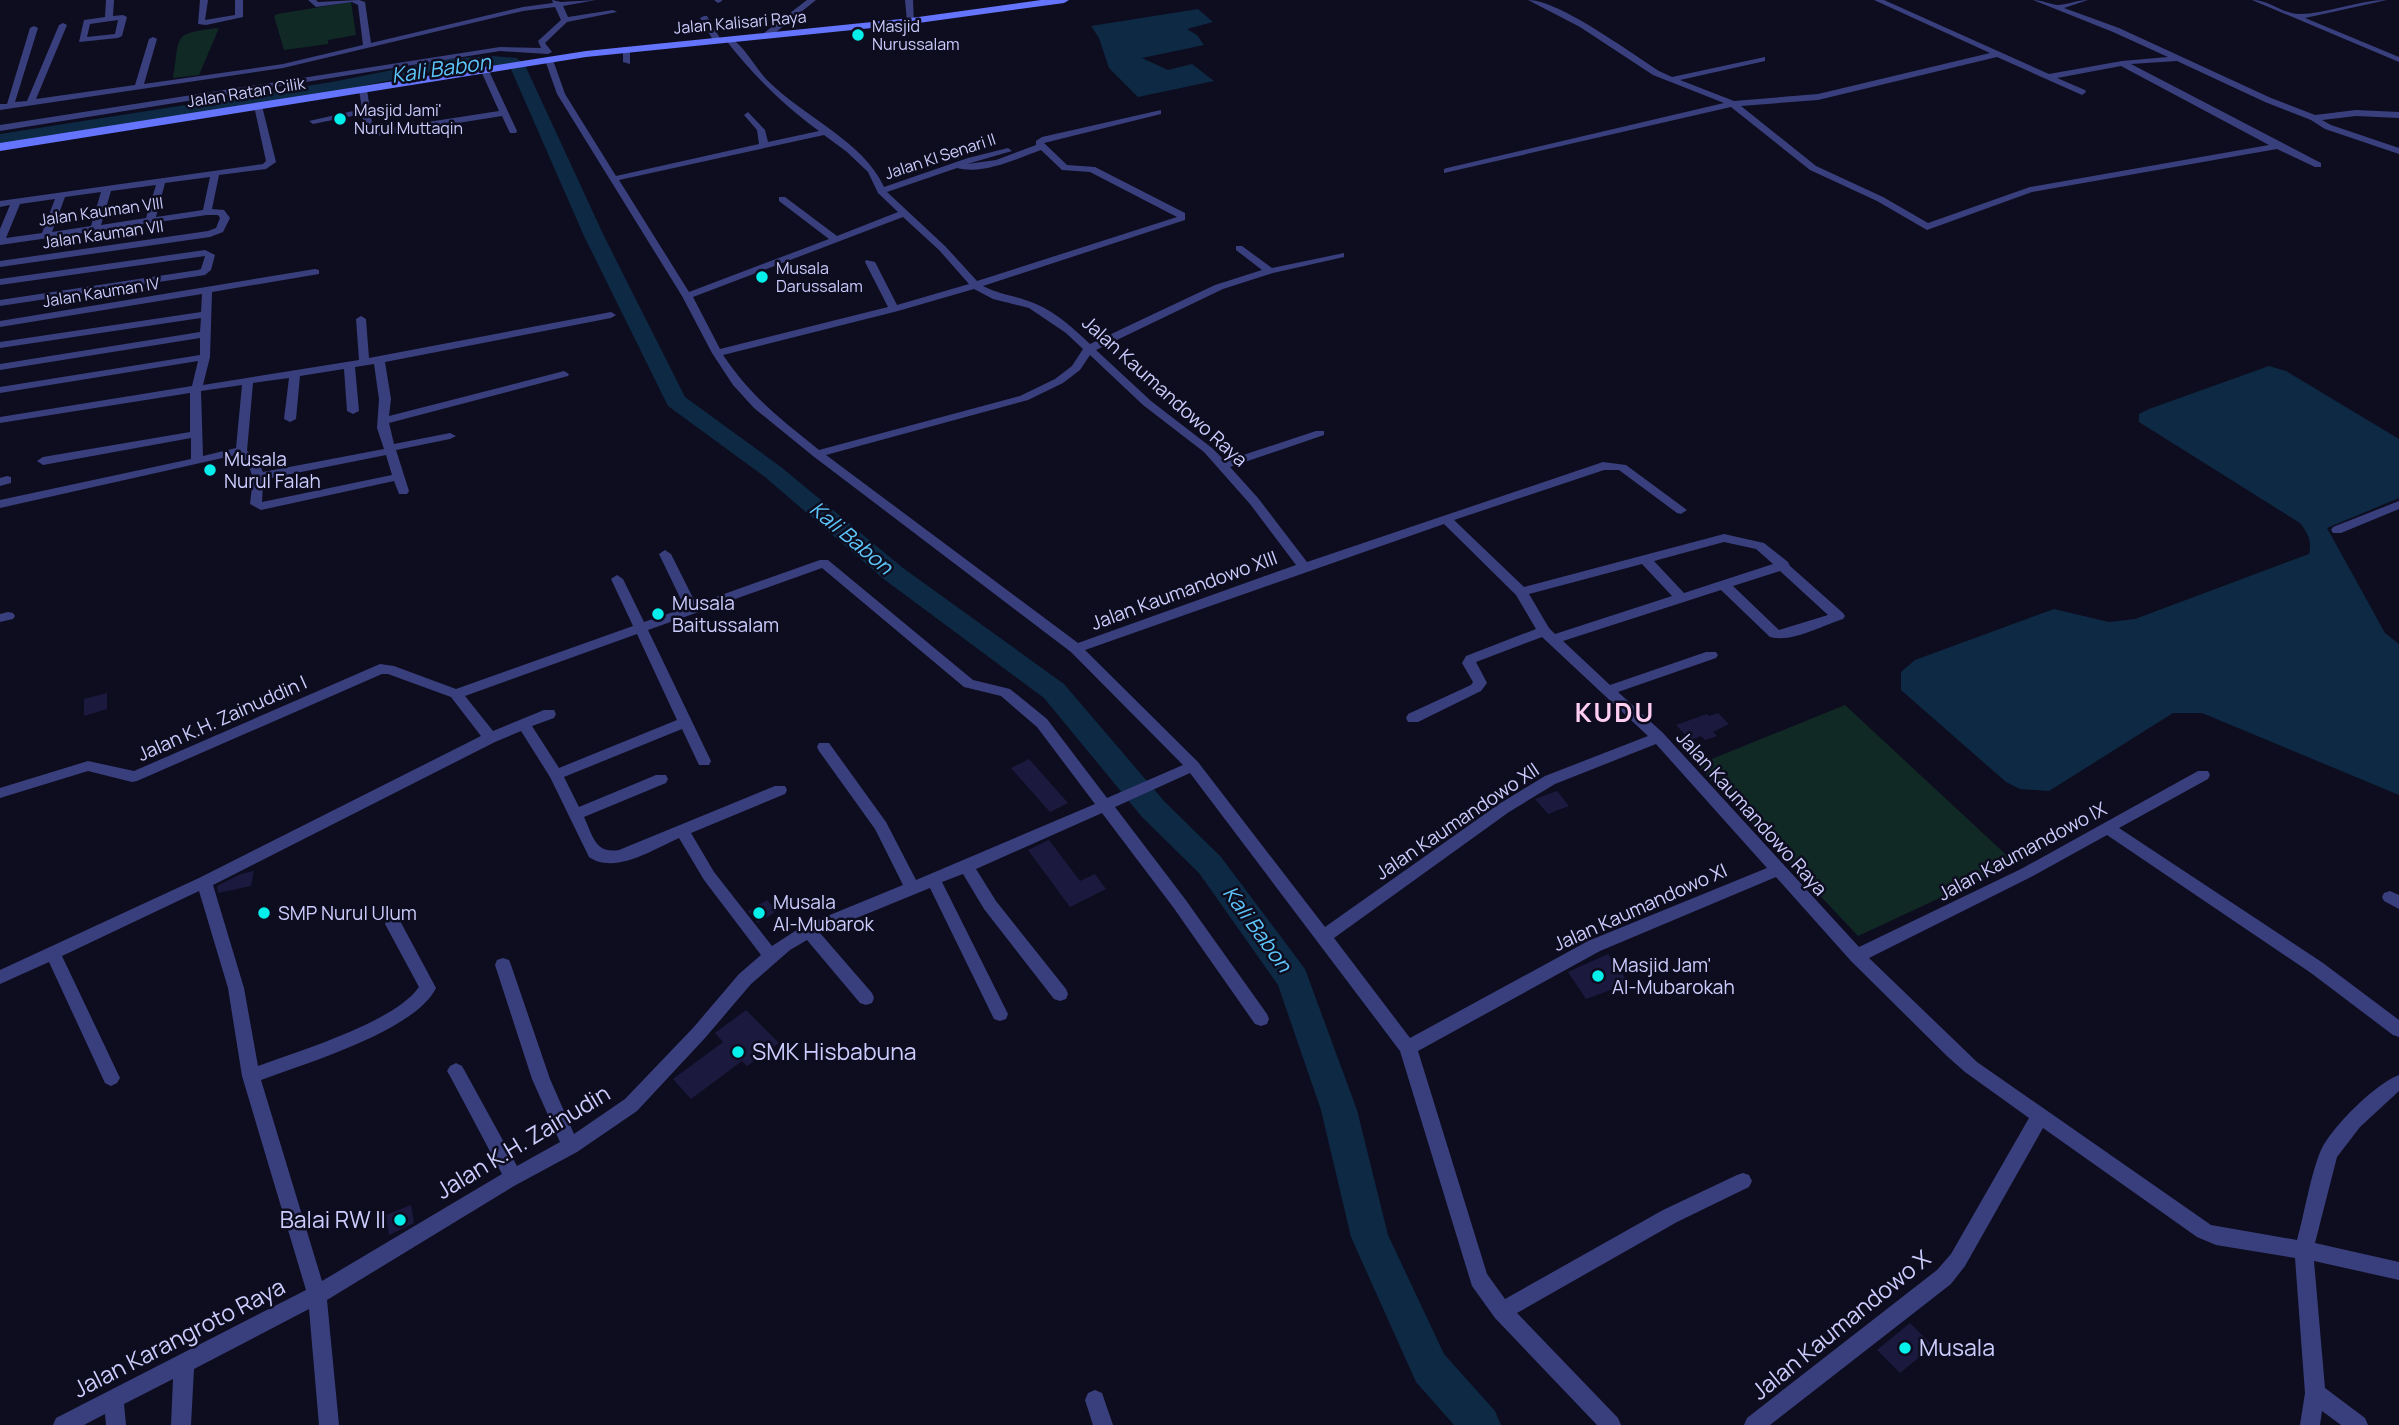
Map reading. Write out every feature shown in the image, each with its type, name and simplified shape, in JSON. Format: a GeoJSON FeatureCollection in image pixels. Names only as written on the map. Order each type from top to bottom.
{"type":"FeatureCollection","features":[{"type":"Feature","properties":{"kind":"street"},"geometry":{"type":"LineString","coordinates":[[108,19],[110,0]]}},
{"type":"Feature","properties":{"kind":"street"},"geometry":{"type":"LineString","coordinates":[[204,0],[203,23],[239,17],[239,0]]}},
{"type":"Feature","properties":{"kind":"street"},"geometry":{"type":"LineString","coordinates":[[312,0],[316,5],[352,0],[362,4],[367,46]]}},
{"type":"Feature","properties":{"kind":"street"},"geometry":{"type":"LineString","coordinates":[[0,128],[386,54],[503,14],[557,2],[592,0]]}},
{"type":"Feature","properties":{"kind":"street"},"geometry":{"type":"LineString","coordinates":[[767,35],[812,0]]}},
{"type":"Feature","properties":{"kind":"street"},"geometry":{"type":"LineString","coordinates":[[909,0],[911,22]]}},
{"type":"Feature","properties":{"kind":"street","name":"Jalan Kalisari Raya"},"geometry":{"type":"LineString","coordinates":[[490,70],[550,58],[911,22],[1061,0]]}},
{"type":"Feature","properties":{"kind":"street"},"geometry":{"type":"LineString","coordinates":[[1532,0],[1583,25],[1640,63],[1733,104],[1813,168],[1880,199],[1927,227],[2049,185],[2278,146]]}},
{"type":"Feature","properties":{"kind":"street"},"geometry":{"type":"LineString","coordinates":[[1878,0],[2052,76],[2082,92]]}},
{"type":"Feature","properties":{"kind":"street"},"geometry":{"type":"LineString","coordinates":[[2037,0],[2116,30],[2268,100],[2314,118],[2328,127],[2399,151]]}},
{"type":"Feature","properties":{"kind":"street"},"geometry":{"type":"LineString","coordinates":[[2057,7],[2084,0]]}},
{"type":"Feature","properties":{"kind":"street"},"geometry":{"type":"LineString","coordinates":[[2256,0],[2399,60]]}},
{"type":"Feature","properties":{"kind":"street"},"geometry":{"type":"LineString","coordinates":[[2296,17],[2383,0]]}},
{"type":"Feature","properties":{"kind":"street"},"geometry":{"type":"LineString","coordinates":[[557,2],[565,20]]}},
{"type":"Feature","properties":{"kind":"street"},"geometry":{"type":"LineString","coordinates":[[613,12],[565,20],[541,43],[550,58],[561,94],[687,296],[717,353],[737,383],[758,406],[817,454],[1076,649],[1191,767],[1325,936],[1408,1048],[1479,1279],[1502,1311],[1611,1425]]}},
{"type":"Feature","properties":{"kind":"street"},"geometry":{"type":"LineString","coordinates":[[123,17],[120,34],[82,40],[86,22],[108,19],[123,17]]}},
{"type":"Feature","properties":{"kind":"street","name":"Jalan Kaumandowo Raya"},"geometry":{"type":"LineString","coordinates":[[704,18],[764,82],[850,150],[872,172],[881,191],[942,248],[976,286],[997,297],[1041,311],[1089,349],[1223,466],[1304,567]]}},
{"type":"Feature","properties":{"kind":"street"},"geometry":{"type":"LineString","coordinates":[[30,103],[63,25]]}},
{"type":"Feature","properties":{"kind":"street"},"geometry":{"type":"LineString","coordinates":[[10,106],[34,28]]}},
{"type":"Feature","properties":{"kind":"street"},"geometry":{"type":"LineString","coordinates":[[139,86],[153,39]]}},
{"type":"Feature","properties":{"kind":"street"},"geometry":{"type":"LineString","coordinates":[[0,107],[282,66],[367,46],[386,54],[500,49],[550,58]]}},
{"type":"Feature","properties":{"kind":"street"},"geometry":{"type":"LineString","coordinates":[[626,49],[627,62]]}},
{"type":"Feature","properties":{"kind":"street"},"geometry":{"type":"LineString","coordinates":[[2389,55],[2399,53]]}},
{"type":"Feature","properties":{"kind":"street"},"geometry":{"type":"LineString","coordinates":[[1447,171],[1733,104],[1818,97],[1998,54]]}},
{"type":"Feature","properties":{"kind":"street"},"geometry":{"type":"LineString","coordinates":[[1672,79],[1762,59]]}},
{"type":"Feature","properties":{"kind":"street"},"geometry":{"type":"LineString","coordinates":[[2052,76],[2122,63],[2178,59]]}},
{"type":"Feature","properties":{"kind":"street"},"geometry":{"type":"LineString","coordinates":[[2122,63],[2318,165]]}},
{"type":"Feature","properties":{"kind":"street"},"geometry":{"type":"LineString","coordinates":[[490,70],[513,131]]}},
{"type":"Feature","properties":{"kind":"street","name":"Jalan Ratan Cilik"},"geometry":{"type":"LineString","coordinates":[[0,147],[490,70]]}},
{"type":"Feature","properties":{"kind":"street"},"geometry":{"type":"LineString","coordinates":[[363,90],[369,131],[376,133],[504,113]]}},
{"type":"Feature","properties":{"kind":"street"},"geometry":{"type":"LineString","coordinates":[[0,204],[266,166],[271,162],[258,106]]}},
{"type":"Feature","properties":{"kind":"street"},"geometry":{"type":"LineString","coordinates":[[313,121],[366,111]]}},
{"type":"Feature","properties":{"kind":"street"},"geometry":{"type":"LineString","coordinates":[[717,353],[976,286],[1182,218],[1182,215],[1137,190],[1092,169],[1066,168],[1040,142],[1158,112]]}},
{"type":"Feature","properties":{"kind":"street"},"geometry":{"type":"LineString","coordinates":[[2314,118],[2356,113],[2399,116]]}},
{"type":"Feature","properties":{"kind":"street"},"geometry":{"type":"LineString","coordinates":[[748,115],[761,130],[764,147]]}},
{"type":"Feature","properties":{"kind":"street"},"geometry":{"type":"LineString","coordinates":[[613,179],[826,132]]}},
{"type":"Feature","properties":{"kind":"street"},"geometry":{"type":"LineString","coordinates":[[957,164],[965,168],[979,168],[1042,146]]}},
{"type":"Feature","properties":{"kind":"street","name":"Jalan KI Senari II"},"geometry":{"type":"LineString","coordinates":[[881,191],[957,164],[1008,150]]}},
{"type":"Feature","properties":{"kind":"street"},"geometry":{"type":"LineString","coordinates":[[207,212],[215,174]]}},
{"type":"Feature","properties":{"kind":"street"},"geometry":{"type":"LineString","coordinates":[[150,220],[161,181]]}},
{"type":"Feature","properties":{"kind":"street"},"geometry":{"type":"LineString","coordinates":[[95,228],[107,189]]}},
{"type":"Feature","properties":{"kind":"street"},"geometry":{"type":"LineString","coordinates":[[46,235],[61,195]]}},
{"type":"Feature","properties":{"kind":"street"},"geometry":{"type":"LineString","coordinates":[[782,199],[835,239]]}},
{"type":"Feature","properties":{"kind":"street"},"geometry":{"type":"LineString","coordinates":[[0,241],[16,202]]}},
{"type":"Feature","properties":{"kind":"street","name":"Jalan Kauman VIII"},"geometry":{"type":"LineString","coordinates":[[0,241],[207,212]]}},
{"type":"Feature","properties":{"kind":"street","name":"Jalan Kauman VII"},"geometry":{"type":"LineString","coordinates":[[0,264],[210,234],[220,230],[225,218],[221,212],[207,212]]}},
{"type":"Feature","properties":{"kind":"street"},"geometry":{"type":"LineString","coordinates":[[687,296],[903,214]]}},
{"type":"Feature","properties":{"kind":"street"},"geometry":{"type":"LineString","coordinates":[[1239,248],[1270,271]]}},
{"type":"Feature","properties":{"kind":"street"},"geometry":{"type":"LineString","coordinates":[[0,282],[208,253],[204,272],[0,303]]}},
{"type":"Feature","properties":{"kind":"street"},"geometry":{"type":"LineString","coordinates":[[817,454],[1024,398],[1059,382],[1076,368],[1089,349],[1219,287],[1270,271],[1342,255]]}},
{"type":"Feature","properties":{"kind":"street"},"geometry":{"type":"LineString","coordinates":[[870,262],[894,309]]}},
{"type":"Feature","properties":{"kind":"street","name":"Jalan Kauman IV"},"geometry":{"type":"LineString","coordinates":[[0,324],[315,272]]}},
{"type":"Feature","properties":{"kind":"street"},"geometry":{"type":"LineString","coordinates":[[197,461],[196,390],[205,357],[207,291]]}},
{"type":"Feature","properties":{"kind":"street"},"geometry":{"type":"LineString","coordinates":[[0,345],[206,314]]}},
{"type":"Feature","properties":{"kind":"street"},"geometry":{"type":"LineString","coordinates":[[0,420],[379,360],[611,315]]}},
{"type":"Feature","properties":{"kind":"street"},"geometry":{"type":"LineString","coordinates":[[361,319],[364,362]]}},
{"type":"Feature","properties":{"kind":"street"},"geometry":{"type":"LineString","coordinates":[[0,366],[207,334]]}},
{"type":"Feature","properties":{"kind":"street"},"geometry":{"type":"LineString","coordinates":[[0,390],[205,357]]}},
{"type":"Feature","properties":{"kind":"street"},"geometry":{"type":"LineString","coordinates":[[379,360],[385,399],[383,421],[403,491]]}},
{"type":"Feature","properties":{"kind":"street"},"geometry":{"type":"LineString","coordinates":[[349,364],[353,411]]}},
{"type":"Feature","properties":{"kind":"street"},"geometry":{"type":"LineString","coordinates":[[290,419],[295,373]]}},
{"type":"Feature","properties":{"kind":"street"},"geometry":{"type":"LineString","coordinates":[[383,421],[564,374]]}},
{"type":"Feature","properties":{"kind":"street"},"geometry":{"type":"LineString","coordinates":[[239,452],[243,446],[248,380]]}},
{"type":"Feature","properties":{"kind":"street"},"geometry":{"type":"LineString","coordinates":[[1223,466],[1320,433]]}},
{"type":"Feature","properties":{"kind":"street"},"geometry":{"type":"LineString","coordinates":[[43,461],[196,434]]}},
{"type":"Feature","properties":{"kind":"street"},"geometry":{"type":"LineString","coordinates":[[259,478],[450,436]]}},
{"type":"Feature","properties":{"kind":"street"},"geometry":{"type":"LineString","coordinates":[[0,504],[239,452],[252,459],[259,478],[257,506],[398,477]]}},
{"type":"Feature","properties":{"kind":"street"},"geometry":{"type":"LineString","coordinates":[[1304,567],[1603,466],[1622,467],[1681,510]]}},
{"type":"Feature","properties":{"kind":"street"},"geometry":{"type":"LineString","coordinates":[[2337,530],[2399,505]]}},
{"type":"Feature","properties":{"kind":"street","name":"Jalan Kaumandowo Raya"},"geometry":{"type":"LineString","coordinates":[[1446,519],[1521,592],[1549,635],[1658,737],[1857,956],[1962,1059],[2204,1231],[2216,1236],[2304,1250],[2399,1272]]}},
{"type":"Feature","properties":{"kind":"street"},"geometry":{"type":"LineString","coordinates":[[1521,592],[1724,538],[1753,543],[1784,565],[1838,616],[1782,635],[1775,634],[1723,584]]}},
{"type":"Feature","properties":{"kind":"street"},"geometry":{"type":"LineString","coordinates":[[665,554],[693,610]]}},
{"type":"Feature","properties":{"kind":"street"},"geometry":{"type":"LineString","coordinates":[[1646,560],[1680,597]]}},
{"type":"Feature","properties":{"kind":"street"},"geometry":{"type":"LineString","coordinates":[[490,738],[456,694],[824,563],[969,684],[1008,693],[1042,723],[1179,903],[1261,1019]]}},
{"type":"Feature","properties":{"kind":"street"},"geometry":{"type":"LineString","coordinates":[[1413,718],[1476,688],[1480,683],[1470,667],[1471,659],[1784,565]]}},
{"type":"Feature","properties":{"kind":"street","name":"Jalan Kaumandowo XIII"},"geometry":{"type":"LineString","coordinates":[[1076,649],[1304,567]]}},
{"type":"Feature","properties":{"kind":"street"},"geometry":{"type":"LineString","coordinates":[[617,579],[704,761]]}},
{"type":"Feature","properties":{"kind":"street"},"geometry":{"type":"LineString","coordinates":[[1609,690],[1711,655]]}},
{"type":"Feature","properties":{"kind":"street","name":"Jalan K.H. Zainuddin I"},"geometry":{"type":"LineString","coordinates":[[0,793],[88,766],[137,776],[380,669],[389,669],[456,694]]}},
{"type":"Feature","properties":{"kind":"street"},"geometry":{"type":"LineString","coordinates":[[0,977],[204,882],[490,738],[548,714]]}},
{"type":"Feature","properties":{"kind":"street"},"geometry":{"type":"LineString","coordinates":[[556,775],[686,722]]}},
{"type":"Feature","properties":{"kind":"street"},"geometry":{"type":"LineString","coordinates":[[524,724],[556,775],[592,849],[596,855],[603,858],[621,856],[780,790]]}},
{"type":"Feature","properties":{"kind":"street","name":"Jalan Kaumandowo XII"},"geometry":{"type":"LineString","coordinates":[[1325,936],[1504,808],[1550,780],[1658,737]]}},
{"type":"Feature","properties":{"kind":"street"},"geometry":{"type":"LineString","coordinates":[[824,747],[880,826],[912,888]]}},
{"type":"Feature","properties":{"kind":"street"},"geometry":{"type":"LineString","coordinates":[[1105,806],[1191,767]]}},
{"type":"Feature","properties":{"kind":"street","name":"Jalan Kaumandowo IX"},"geometry":{"type":"LineString","coordinates":[[1857,956],[2026,873],[2203,775]]}},
{"type":"Feature","properties":{"kind":"street"},"geometry":{"type":"LineString","coordinates":[[577,814],[662,779]]}},
{"type":"Feature","properties":{"kind":"street","name":"Jalan K.H. Zainudin"},"geometry":{"type":"LineString","coordinates":[[317,1295],[571,1146],[631,1105],[770,955],[809,931],[1105,806]]}},
{"type":"Feature","properties":{"kind":"street"},"geometry":{"type":"LineString","coordinates":[[2107,828],[2317,968],[2399,1030]]}},
{"type":"Feature","properties":{"kind":"street"},"geometry":{"type":"LineString","coordinates":[[682,831],[709,876],[770,955]]}},
{"type":"Feature","properties":{"kind":"street"},"geometry":{"type":"LineString","coordinates":[[966,866],[990,905],[1060,994]]}},
{"type":"Feature","properties":{"kind":"street","name":"Jalan Kaumandowo XI"},"geometry":{"type":"LineString","coordinates":[[1408,1048],[1594,946],[1780,869]]}},
{"type":"Feature","properties":{"kind":"street"},"geometry":{"type":"LineString","coordinates":[[933,879],[1000,1014]]}},
{"type":"Feature","properties":{"kind":"street"},"geometry":{"type":"LineString","coordinates":[[204,882],[236,988],[251,1076],[317,1295],[329,1425]]}},
{"type":"Feature","properties":{"kind":"street"},"geometry":{"type":"LineString","coordinates":[[251,1076],[373,1029],[423,999],[428,988],[393,924]]}},
{"type":"Feature","properties":{"kind":"street"},"geometry":{"type":"LineString","coordinates":[[809,931],[866,998]]}},
{"type":"Feature","properties":{"kind":"street"},"geometry":{"type":"LineString","coordinates":[[53,954],[111,1078]]}},
{"type":"Feature","properties":{"kind":"street"},"geometry":{"type":"LineString","coordinates":[[503,965],[541,1079],[571,1146]]}},
{"type":"Feature","properties":{"kind":"street"},"geometry":{"type":"LineString","coordinates":[[456,1071],[514,1178]]}},
{"type":"Feature","properties":{"kind":"street"},"geometry":{"type":"LineString","coordinates":[[2310,1425],[2315,1394],[2304,1250],[2329,1153],[2354,1121],[2389,1088],[2399,1083]]}},
{"type":"Feature","properties":{"kind":"street","name":"Jalan Kaumandowo X"},"geometry":{"type":"LineString","coordinates":[[1754,1425],[1944,1277],[1958,1260],[2040,1116]]}},
{"type":"Feature","properties":{"kind":"street"},"geometry":{"type":"LineString","coordinates":[[1502,1311],[1670,1216],[1743,1181]]}},
{"type":"Feature","properties":{"kind":"street","name":"Jalan Karangroto Raya"},"geometry":{"type":"LineString","coordinates":[[63,1425],[184,1366],[317,1295]]}},
{"type":"Feature","properties":{"kind":"street"},"geometry":{"type":"LineString","coordinates":[[181,1425],[184,1366]]}},
{"type":"Feature","properties":{"kind":"street"},"geometry":{"type":"LineString","coordinates":[[2315,1394],[2358,1425]]}},
{"type":"Feature","properties":{"kind":"street"},"geometry":{"type":"LineString","coordinates":[[114,1400],[116,1425]]}},
{"type":"Feature","properties":{"kind":"street"},"geometry":{"type":"LineString","coordinates":[[1095,1400],[1103,1425]]}},
{"type":"Feature","properties":{"kind":"green space"},"geometry":{"type":"Polygon","coordinates":[[[351,2],[356,35],[328,40],[328,44],[284,50],[274,16],[351,2]]]}},
{"type":"Feature","properties":{"kind":"green space"},"geometry":{"type":"Polygon","coordinates":[[[219,28],[199,75],[173,78],[181,38],[193,32],[219,28]]]}},
{"type":"Feature","properties":{"kind":"green space"},"geometry":{"type":"Polygon","coordinates":[[[1845,705],[2015,863],[1858,936],[1697,765],[1845,705]]]}},
{"type":"Feature","properties":{"kind":"water"},"geometry":{"type":"Polygon","coordinates":[[[1198,9],[1213,22],[1187,29],[1197,35],[1204,45],[1142,58],[1168,70],[1192,64],[1214,81],[1138,97],[1109,68],[1099,38],[1091,26],[1198,9]]]}},
{"type":"Feature","properties":{"kind":"water"},"geometry":{"type":"Polygon","coordinates":[[[2269,366],[2286,371],[2399,439],[2399,498],[2327,528],[2385,633],[2399,644],[2399,795],[2202,713],[2173,713],[2049,791],[2020,789],[2006,782],[1901,690],[1901,672],[1915,660],[2054,609],[2109,622],[2135,619],[2309,554],[2309,537],[2300,523],[2139,422],[2139,414],[2149,409],[2269,366]]]}},
{"type":"Feature","properties":{"kind":"building"},"geometry":{"type":"Polygon","coordinates":[[[107,693],[107,709],[84,716],[84,699],[107,693]]]}},
{"type":"Feature","properties":{"kind":"building"},"geometry":{"type":"Polygon","coordinates":[[[1718,713],[1729,724],[1713,732],[1717,736],[1705,740],[1701,736],[1690,740],[1676,725],[1707,714],[1709,716],[1718,713]]]}},
{"type":"Feature","properties":{"kind":"building"},"geometry":{"type":"Polygon","coordinates":[[[1029,759],[1068,803],[1050,812],[1011,768],[1029,759]]]}},
{"type":"Feature","properties":{"kind":"building"},"geometry":{"type":"Polygon","coordinates":[[[1557,791],[1569,806],[1548,814],[1535,799],[1557,791]]]}},
{"type":"Feature","properties":{"kind":"building"},"geometry":{"type":"Polygon","coordinates":[[[1049,840],[1080,881],[1095,874],[1106,889],[1070,907],[1028,850],[1049,840]]]}},
{"type":"Feature","properties":{"kind":"building"},"geometry":{"type":"Polygon","coordinates":[[[254,871],[251,886],[218,893],[217,886],[241,874],[254,871]]]}},
{"type":"Feature","properties":{"kind":"building","name":"Musala Al-Mubarok"},"geometry":{"type":"Polygon","coordinates":[[[767,900],[777,911],[758,923],[748,911],[767,900]]]}},
{"type":"Feature","properties":{"kind":"building","name":"Masjid Jam' Al-Mubarokah"},"geometry":{"type":"Polygon","coordinates":[[[1608,954],[1629,983],[1586,999],[1568,972],[1608,954]]]}},
{"type":"Feature","properties":{"kind":"building","name":"SMK Hisbabuna"},"geometry":{"type":"Polygon","coordinates":[[[746,1010],[779,1043],[747,1066],[742,1061],[691,1099],[673,1079],[723,1042],[715,1033],[746,1010]]]}},
{"type":"Feature","properties":{"kind":"building","name":"Balai RW II"},"geometry":{"type":"Polygon","coordinates":[[[411,1205],[414,1223],[389,1235],[386,1215],[411,1205]]]}},
{"type":"Feature","properties":{"kind":"building","name":"Musala"},"geometry":{"type":"Polygon","coordinates":[[[1910,1323],[1933,1346],[1900,1373],[1877,1350],[1910,1323]]]}},
{"type":"Feature","properties":{"kind":"waterway","name":"Kali Babon"},"geometry":{"type":"LineString","coordinates":[[0,139],[332,87],[447,64],[493,61],[516,63],[594,236],[676,401],[773,472],[894,574],[1054,691],[1153,809],[1210,865],[1293,979],[1339,1110],[1370,1237],[1430,1368],[1481,1425]]}},
{"type":"Feature","properties":{"kind":"place","name":"Masjid Nurussalam"},"geometry":{"type":"Point","coordinates":[858,35]}},
{"type":"Feature","properties":{"kind":"place","name":"Masjid Jami' Nurul Muttaqin"},"geometry":{"type":"Point","coordinates":[340,119]}},
{"type":"Feature","properties":{"kind":"place","name":"Musala Darussalam"},"geometry":{"type":"Point","coordinates":[762,277]}},
{"type":"Feature","properties":{"kind":"place","name":"Musala Nurul Falah"},"geometry":{"type":"Point","coordinates":[210,470]}},
{"type":"Feature","properties":{"kind":"place","name":"Musala Baitussalam"},"geometry":{"type":"Point","coordinates":[658,614]}},
{"type":"Feature","properties":{"kind":"place","name":"SMP Nurul Ulum"},"geometry":{"type":"Point","coordinates":[264,913]}},
{"type":"Feature","properties":{"kind":"place","name":"Musala Al-Mubarok"},"geometry":{"type":"Point","coordinates":[759,913]}},
{"type":"Feature","properties":{"kind":"place","name":"Masjid Jam' Al-Mubarokah"},"geometry":{"type":"Point","coordinates":[1598,976]}},
{"type":"Feature","properties":{"kind":"place","name":"SMK Hisbabuna"},"geometry":{"type":"Point","coordinates":[738,1052]}},
{"type":"Feature","properties":{"kind":"place","name":"Balai RW II"},"geometry":{"type":"Point","coordinates":[400,1220]}},
{"type":"Feature","properties":{"kind":"place","name":"Musala"},"geometry":{"type":"Point","coordinates":[1905,1348]}},
{"type":"Feature","properties":{"kind":"district","name":"KUDU"},"geometry":{"type":"Point","coordinates":[1615,713]}}]}
